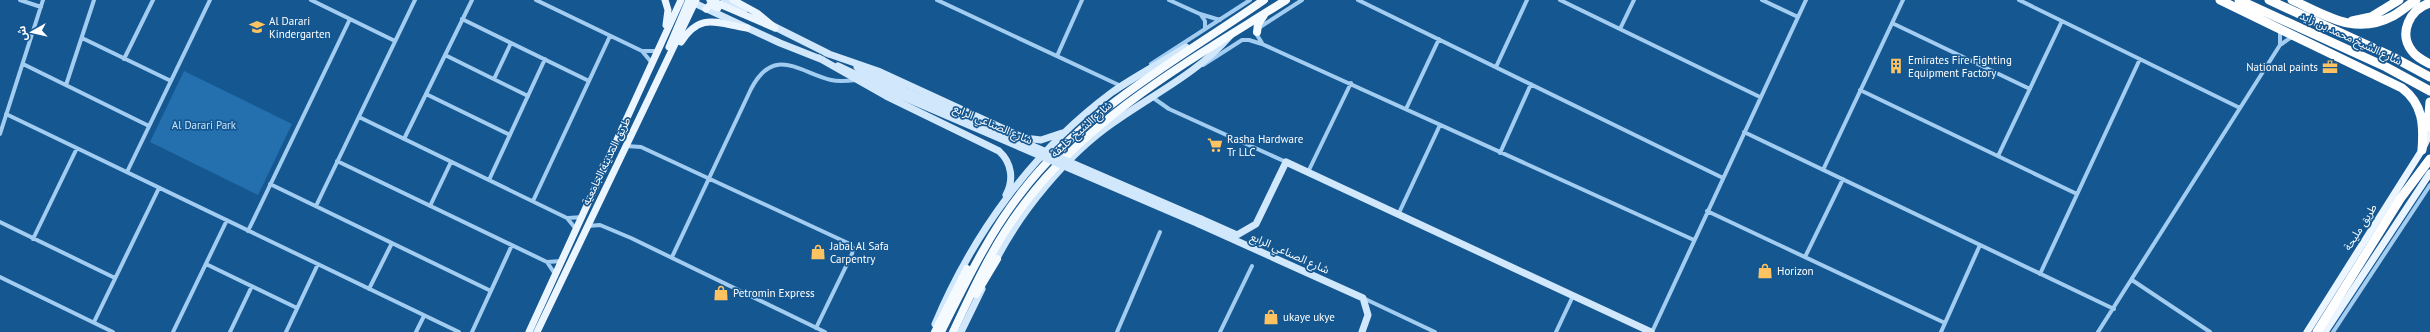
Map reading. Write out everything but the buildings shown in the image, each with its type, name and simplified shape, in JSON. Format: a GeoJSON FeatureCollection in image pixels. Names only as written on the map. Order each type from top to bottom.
{"type":"FeatureCollection","features":[{"type":"Feature","properties":{"kind":"highway","name":"شارع الشيخ خليفة"},"geometry":{"type":"LineString","coordinates":[[941,332],[983,250],[1020,193],[1074,135],[1120,97],[1264,0]]}},
{"type":"Feature","properties":{"kind":"highway","name":"شارع الشيخ خليفة"},"geometry":{"type":"LineString","coordinates":[[954,328],[1000,239],[1025,202],[1060,162],[1111,115],[1286,0]]}},
{"type":"Feature","properties":{"kind":"highway"},"geometry":{"type":"LineString","coordinates":[[2220,0],[2237,4],[2280,30],[2406,91],[2421,113],[2422,150]]}},
{"type":"Feature","properties":{"kind":"highway","name":"شارع الشيخ محمد بن زايد"},"geometry":{"type":"LineString","coordinates":[[2269,0],[2376,49],[2430,77]]}},
{"type":"Feature","properties":{"kind":"highway"},"geometry":{"type":"LineString","coordinates":[[2292,0],[2336,20],[2357,26],[2378,22],[2394,15],[2416,0]]}},
{"type":"Feature","properties":{"kind":"highway"},"geometry":{"type":"LineString","coordinates":[[2336,20],[2357,20],[2371,17],[2400,0]]}},
{"type":"Feature","properties":{"kind":"highway"},"geometry":{"type":"LineString","coordinates":[[2430,3],[2421,6],[2413,13],[2408,23],[2406,34],[2412,51],[2430,64]]}},
{"type":"Feature","properties":{"kind":"highway","name":"شارع الشيخ محمد بن زايد"},"geometry":{"type":"LineString","coordinates":[[2237,4],[2371,60],[2430,91]]}},
{"type":"Feature","properties":{"kind":"highway"},"geometry":{"type":"LineString","coordinates":[[1257,32],[1258,24],[1266,13]]}},
{"type":"Feature","properties":{"kind":"highway"},"geometry":{"type":"LineString","coordinates":[[2429,135],[2430,102]]}},
{"type":"Feature","properties":{"kind":"highway"},"geometry":{"type":"LineString","coordinates":[[2317,332],[2400,199],[2430,159]]}},
{"type":"Feature","properties":{"kind":"highway"},"geometry":{"type":"LineString","coordinates":[[935,332],[970,263],[983,250]]}},
{"type":"Feature","properties":{"kind":"highway"},"geometry":{"type":"LineString","coordinates":[[954,328],[964,315],[997,259]]}},
{"type":"Feature","properties":{"kind":"main road"},"geometry":{"type":"LineString","coordinates":[[664,38],[668,16],[665,0]]}},
{"type":"Feature","properties":{"kind":"main road","name":"طريق المدينة الجامعية"},"geometry":{"type":"LineString","coordinates":[[529,332],[681,0]]}},
{"type":"Feature","properties":{"kind":"main road"},"geometry":{"type":"LineString","coordinates":[[710,0],[766,26]]}},
{"type":"Feature","properties":{"kind":"main road","name":"شارع الصناعي الرابع"},"geometry":{"type":"LineString","coordinates":[[724,0],[775,28],[902,93]]}},
{"type":"Feature","properties":{"kind":"main road"},"geometry":{"type":"LineString","coordinates":[[733,0],[757,13],[775,28]]}},
{"type":"Feature","properties":{"kind":"main road"},"geometry":{"type":"LineString","coordinates":[[2213,0],[2237,4]]}},
{"type":"Feature","properties":{"kind":"main road"},"geometry":{"type":"LineString","coordinates":[[663,68],[666,53],[691,1]]}},
{"type":"Feature","properties":{"kind":"main road","name":"شارع الصناعي الرابع"},"geometry":{"type":"LineString","coordinates":[[691,1],[747,28],[1200,221],[1363,298]]}},
{"type":"Feature","properties":{"kind":"main road"},"geometry":{"type":"LineString","coordinates":[[706,9],[713,6],[752,23],[775,28]]}},
{"type":"Feature","properties":{"kind":"main road"},"geometry":{"type":"LineString","coordinates":[[663,68],[669,62],[686,35],[697,24],[712,20],[747,28]]}},
{"type":"Feature","properties":{"kind":"main road"},"geometry":{"type":"LineString","coordinates":[[932,332],[969,253],[998,210],[1023,178],[1068,130],[1124,85],[1201,38],[1228,24]]}},
{"type":"Feature","properties":{"kind":"main road"},"geometry":{"type":"LineString","coordinates":[[961,332],[997,259],[1043,191],[1071,160],[1111,124],[1213,55],[1231,35]]}},
{"type":"Feature","properties":{"kind":"main road"},"geometry":{"type":"LineString","coordinates":[[826,53],[878,72],[1024,138],[1046,140],[1068,130]]}},
{"type":"Feature","properties":{"kind":"main road"},"geometry":{"type":"LineString","coordinates":[[819,58],[856,80],[999,151],[1009,164],[1012,176],[1010,187],[998,210]]}},
{"type":"Feature","properties":{"kind":"main road","name":"طريق المدينة الجامعية"},"geometry":{"type":"LineString","coordinates":[[537,332],[663,68]]}},
{"type":"Feature","properties":{"kind":"main road","name":"طريق مليحة"},"geometry":{"type":"LineString","coordinates":[[2307,332],[2422,150],[2429,135]]}},
{"type":"Feature","properties":{"kind":"main road"},"geometry":{"type":"LineString","coordinates":[[1286,162],[1652,332]]}},
{"type":"Feature","properties":{"kind":"main road","name":"شارع الصناعي الرابع"},"geometry":{"type":"LineString","coordinates":[[1200,221],[1238,235],[1256,224],[1286,162]]}},
{"type":"Feature","properties":{"kind":"main road"},"geometry":{"type":"LineString","coordinates":[[2325,332],[2429,174]]}},
{"type":"Feature","properties":{"kind":"main road"},"geometry":{"type":"LineString","coordinates":[[1362,332],[1368,315],[1363,298]]}},
{"type":"Feature","properties":{"kind":"street"},"geometry":{"type":"LineString","coordinates":[[20,0],[41,7]]}},
{"type":"Feature","properties":{"kind":"street"},"geometry":{"type":"LineString","coordinates":[[0,134],[43,0]]}},
{"type":"Feature","properties":{"kind":"street"},"geometry":{"type":"LineString","coordinates":[[66,86],[94,0]]}},
{"type":"Feature","properties":{"kind":"street"},"geometry":{"type":"LineString","coordinates":[[124,59],[153,0]]}},
{"type":"Feature","properties":{"kind":"street"},"geometry":{"type":"LineString","coordinates":[[127,172],[210,0]]}},
{"type":"Feature","properties":{"kind":"street"},"geometry":{"type":"LineString","coordinates":[[311,0],[395,41]]}},
{"type":"Feature","properties":{"kind":"street"},"geometry":{"type":"LineString","coordinates":[[316,206],[415,0]]}},
{"type":"Feature","properties":{"kind":"street"},"geometry":{"type":"LineString","coordinates":[[404,139],[472,0]]}},
{"type":"Feature","properties":{"kind":"street"},"geometry":{"type":"LineString","coordinates":[[536,0],[544,2],[642,51],[652,64]]}},
{"type":"Feature","properties":{"kind":"street"},"geometry":{"type":"LineString","coordinates":[[937,0],[1057,56],[1124,85],[1138,73],[1250,0]]}},
{"type":"Feature","properties":{"kind":"street"},"geometry":{"type":"LineString","coordinates":[[1057,56],[1082,0]]}},
{"type":"Feature","properties":{"kind":"street"},"geometry":{"type":"LineString","coordinates":[[1169,0],[1178,2],[1200,14],[1220,20]]}},
{"type":"Feature","properties":{"kind":"street"},"geometry":{"type":"LineString","coordinates":[[1262,44],[1257,32],[1262,25],[1302,0]]}},
{"type":"Feature","properties":{"kind":"street"},"geometry":{"type":"LineString","coordinates":[[1358,0],[1723,178]]}},
{"type":"Feature","properties":{"kind":"street"},"geometry":{"type":"LineString","coordinates":[[1496,67],[1527,0]]}},
{"type":"Feature","properties":{"kind":"street"},"geometry":{"type":"LineString","coordinates":[[1560,0],[1760,97]]}},
{"type":"Feature","properties":{"kind":"street"},"geometry":{"type":"LineString","coordinates":[[1620,29],[1634,0]]}},
{"type":"Feature","properties":{"kind":"street"},"geometry":{"type":"LineString","coordinates":[[1762,0],[1798,17]]}},
{"type":"Feature","properties":{"kind":"street"},"geometry":{"type":"LineString","coordinates":[[1652,332],[1806,0]]}},
{"type":"Feature","properties":{"kind":"street"},"geometry":{"type":"LineString","coordinates":[[1822,170],[1903,0]]}},
{"type":"Feature","properties":{"kind":"street"},"geometry":{"type":"LineString","coordinates":[[2019,0],[2240,108]]}},
{"type":"Feature","properties":{"kind":"street"},"geometry":{"type":"LineString","coordinates":[[1200,14],[1204,21],[1205,29]]}},
{"type":"Feature","properties":{"kind":"street"},"geometry":{"type":"LineString","coordinates":[[248,231],[350,19]]}},
{"type":"Feature","properties":{"kind":"street"},"geometry":{"type":"LineString","coordinates":[[462,19],[590,81]]}},
{"type":"Feature","properties":{"kind":"street"},"geometry":{"type":"LineString","coordinates":[[1998,156],[2062,21]]}},
{"type":"Feature","properties":{"kind":"street"},"geometry":{"type":"LineString","coordinates":[[1892,23],[2030,89]]}},
{"type":"Feature","properties":{"kind":"street"},"geometry":{"type":"LineString","coordinates":[[2280,30],[2280,45]]}},
{"type":"Feature","properties":{"kind":"street"},"geometry":{"type":"LineString","coordinates":[[533,201],[610,36]]}},
{"type":"Feature","properties":{"kind":"street"},"geometry":{"type":"LineString","coordinates":[[2098,332],[2280,45],[2294,36]]}},
{"type":"Feature","properties":{"kind":"street"},"geometry":{"type":"LineString","coordinates":[[82,38],[171,81]]}},
{"type":"Feature","properties":{"kind":"street"},"geometry":{"type":"LineString","coordinates":[[1406,109],[1439,39]]}},
{"type":"Feature","properties":{"kind":"street"},"geometry":{"type":"LineString","coordinates":[[1178,79],[1242,40],[1249,40],[1262,44],[1351,83],[1500,153],[1694,240]]}},
{"type":"Feature","properties":{"kind":"street"},"geometry":{"type":"LineString","coordinates":[[494,79],[511,43]]}},
{"type":"Feature","properties":{"kind":"street"},"geometry":{"type":"LineString","coordinates":[[642,51],[659,50]]}},
{"type":"Feature","properties":{"kind":"street"},"geometry":{"type":"LineString","coordinates":[[445,55],[528,96]]}},
{"type":"Feature","properties":{"kind":"street"},"geometry":{"type":"LineString","coordinates":[[489,180],[545,59]]}},
{"type":"Feature","properties":{"kind":"street"},"geometry":{"type":"LineString","coordinates":[[2040,274],[2140,59]]}},
{"type":"Feature","properties":{"kind":"street"},"geometry":{"type":"LineString","coordinates":[[23,64],[149,126]]}},
{"type":"Feature","properties":{"kind":"street"},"geometry":{"type":"LineString","coordinates":[[672,257],[754,83],[768,70],[780,65],[792,65],[833,80],[856,80]]}},
{"type":"Feature","properties":{"kind":"street"},"geometry":{"type":"LineString","coordinates":[[1308,172],[1351,83]]}},
{"type":"Feature","properties":{"kind":"street"},"geometry":{"type":"LineString","coordinates":[[1500,153],[1531,84]]}},
{"type":"Feature","properties":{"kind":"street"},"geometry":{"type":"LineString","coordinates":[[1860,90],[2077,194]]}},
{"type":"Feature","properties":{"kind":"street"},"geometry":{"type":"LineString","coordinates":[[426,94],[510,135]]}},
{"type":"Feature","properties":{"kind":"street"},"geometry":{"type":"LineString","coordinates":[[1151,97],[1169,109],[1286,162]]}},
{"type":"Feature","properties":{"kind":"street"},"geometry":{"type":"LineString","coordinates":[[6,114],[459,332]]}},
{"type":"Feature","properties":{"kind":"street"},"geometry":{"type":"LineString","coordinates":[[359,117],[567,218],[576,231]]}},
{"type":"Feature","properties":{"kind":"street"},"geometry":{"type":"LineString","coordinates":[[1398,215],[1440,125]]}},
{"type":"Feature","properties":{"kind":"street"},"geometry":{"type":"LineString","coordinates":[[1744,132],[2114,309]]}},
{"type":"Feature","properties":{"kind":"street"},"geometry":{"type":"LineString","coordinates":[[625,147],[641,146],[852,246],[852,254],[816,328]]}},
{"type":"Feature","properties":{"kind":"street"},"geometry":{"type":"LineString","coordinates":[[33,238],[77,148]]}},
{"type":"Feature","properties":{"kind":"street"},"geometry":{"type":"LineString","coordinates":[[337,161],[547,262],[555,275]]}},
{"type":"Feature","properties":{"kind":"street"},"geometry":{"type":"LineString","coordinates":[[430,206],[451,162]]}},
{"type":"Feature","properties":{"kind":"street"},"geometry":{"type":"LineString","coordinates":[[1805,257],[1843,179]]}},
{"type":"Feature","properties":{"kind":"street"},"geometry":{"type":"LineString","coordinates":[[270,184],[491,291]]}},
{"type":"Feature","properties":{"kind":"street"},"geometry":{"type":"LineString","coordinates":[[2333,332],[2430,185]]}},
{"type":"Feature","properties":{"kind":"street"},"geometry":{"type":"LineString","coordinates":[[94,322],[159,188]]}},
{"type":"Feature","properties":{"kind":"street"},"geometry":{"type":"LineString","coordinates":[[1707,211],[1945,323]]}},
{"type":"Feature","properties":{"kind":"street"},"geometry":{"type":"LineString","coordinates":[[593,213],[600,225]]}},
{"type":"Feature","properties":{"kind":"street"},"geometry":{"type":"LineString","coordinates":[[567,218],[583,216]]}},
{"type":"Feature","properties":{"kind":"street"},"geometry":{"type":"LineString","coordinates":[[173,332],[227,220]]}},
{"type":"Feature","properties":{"kind":"street"},"geometry":{"type":"LineString","coordinates":[[0,222],[115,278]]}},
{"type":"Feature","properties":{"kind":"street"},"geometry":{"type":"LineString","coordinates":[[587,226],[600,225],[672,257],[825,332]]}},
{"type":"Feature","properties":{"kind":"street"},"geometry":{"type":"LineString","coordinates":[[1117,332],[1160,232]]}},
{"type":"Feature","properties":{"kind":"street"},"geometry":{"type":"LineString","coordinates":[[369,289],[392,243]]}},
{"type":"Feature","properties":{"kind":"street"},"geometry":{"type":"LineString","coordinates":[[472,332],[512,245]]}},
{"type":"Feature","properties":{"kind":"street"},"geometry":{"type":"LineString","coordinates":[[1941,332],[1980,245]]}},
{"type":"Feature","properties":{"kind":"street"},"geometry":{"type":"LineString","coordinates":[[547,262],[563,260]]}},
{"type":"Feature","properties":{"kind":"street"},"geometry":{"type":"LineString","coordinates":[[206,264],[297,308]]}},
{"type":"Feature","properties":{"kind":"street"},"geometry":{"type":"LineString","coordinates":[[286,332],[318,264]]}},
{"type":"Feature","properties":{"kind":"street"},"geometry":{"type":"LineString","coordinates":[[1220,332],[1252,266]]}},
{"type":"Feature","properties":{"kind":"street"},"geometry":{"type":"LineString","coordinates":[[0,277],[113,332]]}},
{"type":"Feature","properties":{"kind":"street"},"geometry":{"type":"LineString","coordinates":[[2132,280],[2210,332]]}},
{"type":"Feature","properties":{"kind":"street"},"geometry":{"type":"LineString","coordinates":[[230,332],[252,286]]}},
{"type":"Feature","properties":{"kind":"street"},"geometry":{"type":"LineString","coordinates":[[1556,332],[1572,296]]}},
{"type":"Feature","properties":{"kind":"street"},"geometry":{"type":"LineString","coordinates":[[1363,298],[1434,332]]}},
{"type":"Feature","properties":{"kind":"street"},"geometry":{"type":"LineString","coordinates":[[416,332],[424,316]]}},
{"type":"Feature","properties":{"kind":"green space","name":"Al Darari Park"},"geometry":{"type":"Polygon","coordinates":[[[184,71],[292,124],[258,195],[150,142],[184,71]]]}},
{"type":"Feature","properties":{"kind":"place","name":"Al Darari Kindergarten"},"geometry":{"type":"Point","coordinates":[257,27]}},
{"type":"Feature","properties":{"kind":"place","name":"Emirates Fire Fighting Equipment Factory"},"geometry":{"type":"Point","coordinates":[1896,66]}},
{"type":"Feature","properties":{"kind":"place","name":"National paints"},"geometry":{"type":"Point","coordinates":[2330,67]}},
{"type":"Feature","properties":{"kind":"place","name":"Rasha Hardware Tr LLC"},"geometry":{"type":"Point","coordinates":[1215,145]}},
{"type":"Feature","properties":{"kind":"place","name":"Jabal Al Safa Carpentry"},"geometry":{"type":"Point","coordinates":[818,252]}},
{"type":"Feature","properties":{"kind":"place","name":"Horizon"},"geometry":{"type":"Point","coordinates":[1765,271]}},
{"type":"Feature","properties":{"kind":"place","name":"Petromin Express"},"geometry":{"type":"Point","coordinates":[721,293]}},
{"type":"Feature","properties":{"kind":"place","name":"ukaye ukye"},"geometry":{"type":"Point","coordinates":[1271,317]}}]}
